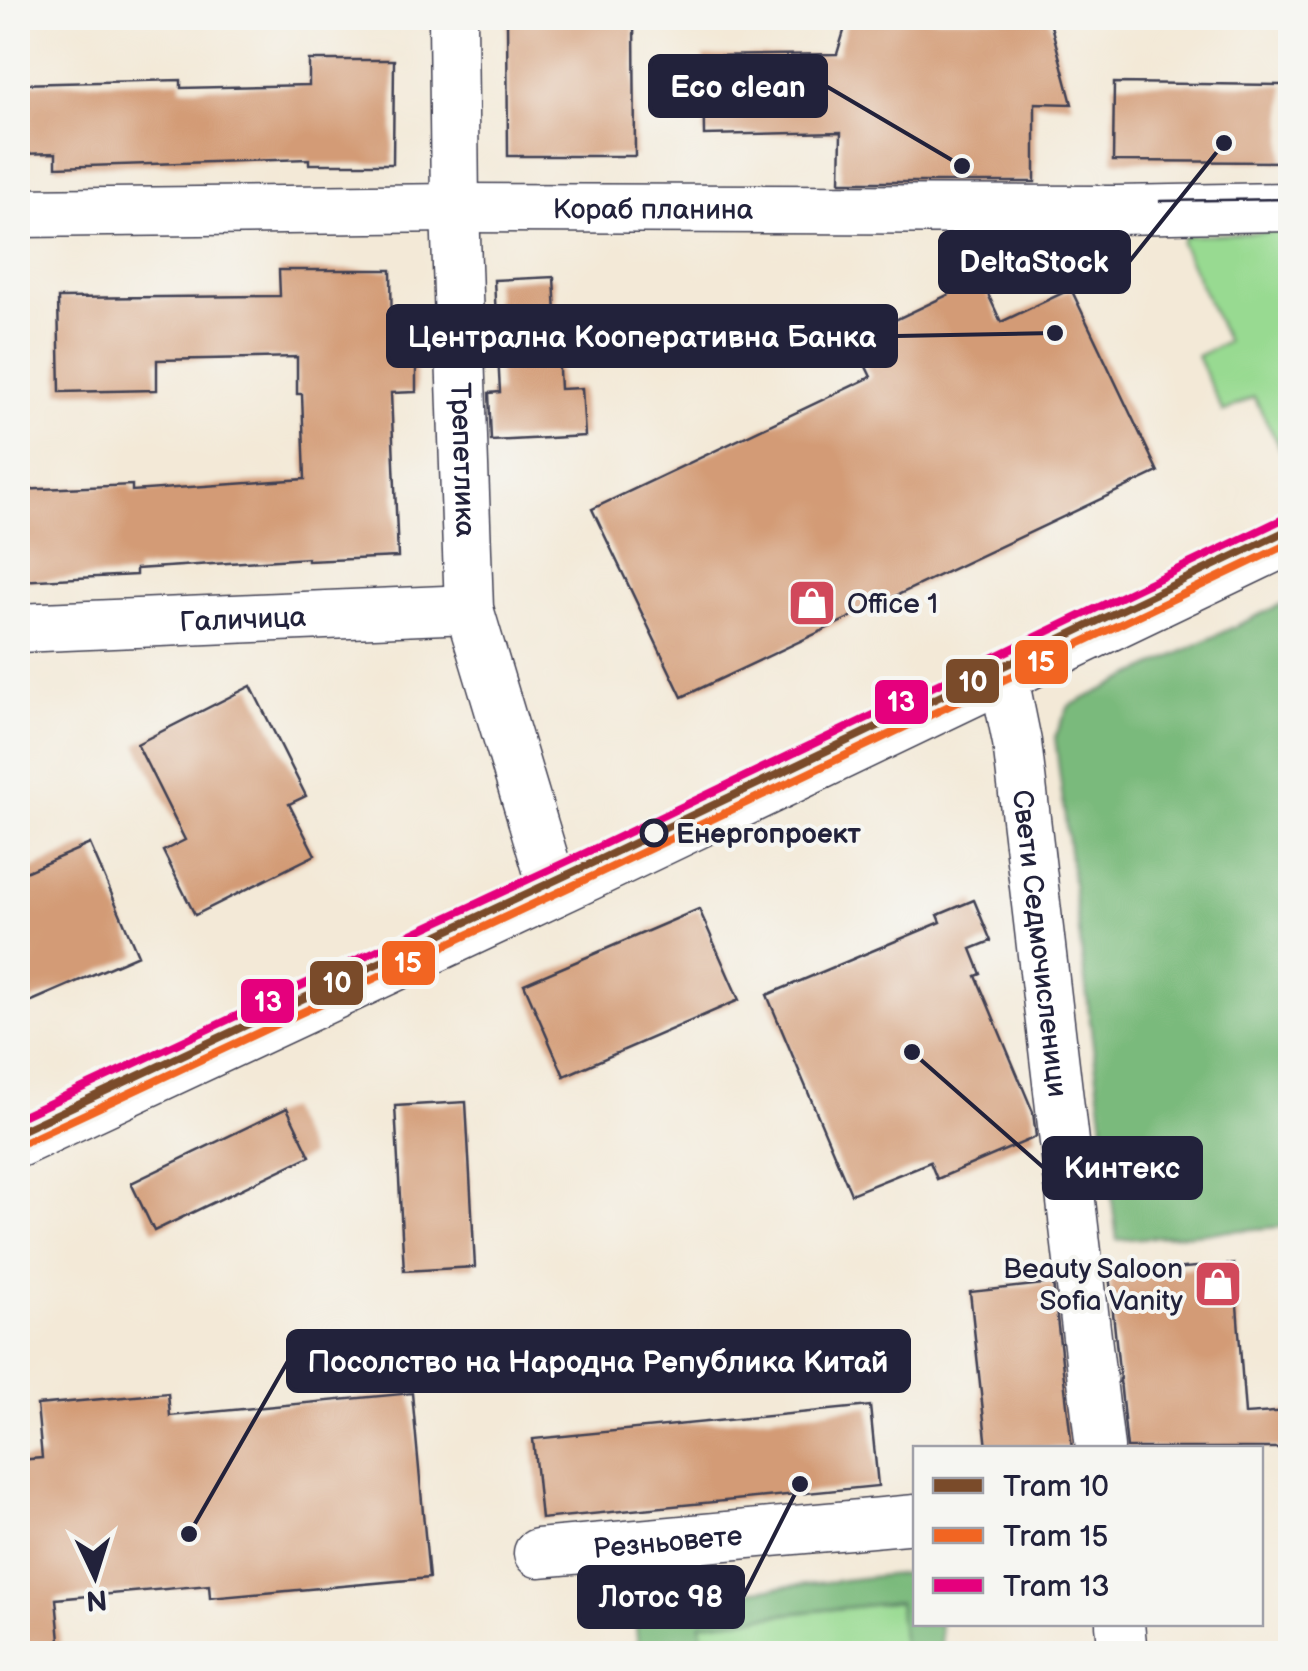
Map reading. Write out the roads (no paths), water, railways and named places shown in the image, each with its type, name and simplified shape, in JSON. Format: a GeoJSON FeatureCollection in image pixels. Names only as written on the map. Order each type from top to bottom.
{"type":"FeatureCollection","features":[{"type":"Feature","properties":{"kind":"street","name":"Трепетлика"},"geometry":{"type":"LineString","coordinates":[[453,18],[455,208],[469,609],[554,892]]}},
{"type":"Feature","properties":{"kind":"street","name":"Кораб планина"},"geometry":{"type":"LineString","coordinates":[[18,213],[1290,207]]}},
{"type":"Feature","properties":{"kind":"street"},"geometry":{"type":"LineString","coordinates":[[18,1143],[1290,540]]}},
{"type":"Feature","properties":{"kind":"street","name":"Галичица"},"geometry":{"type":"LineString","coordinates":[[18,628],[469,609]]}},
{"type":"Feature","properties":{"kind":"street","name":"Свети Седмочисленици"},"geometry":{"type":"LineString","coordinates":[[1004,678],[1018,742],[1100,1446]]}},
{"type":"Feature","properties":{"kind":"street","name":"Резньовете"},"geometry":{"type":"LineString","coordinates":[[538,1553],[913,1519]]}},
{"type":"Feature","properties":{"kind":"street"},"geometry":{"type":"LineString","coordinates":[[1120,1626],[1123,1654]]}},
{"type":"Feature","properties":{"kind":"tram line"},"geometry":{"type":"LineString","coordinates":[[1160,201],[1290,199]]}},
{"type":"Feature","properties":{"kind":"tram line","name":"13"},"geometry":{"type":"LineString","coordinates":[[18,1118],[583,854],[1285,518]]}},
{"type":"Feature","properties":{"kind":"tram line","name":"10"},"geometry":{"type":"LineString","coordinates":[[18,1132],[1290,529]]}},
{"type":"Feature","properties":{"kind":"tram line","name":"15"},"geometry":{"type":"LineString","coordinates":[[23,1143],[1290,543]]}},
{"type":"Feature","properties":{"kind":"place","name":"DeltaStock"},"geometry":{"type":"Point","coordinates":[1224,143]}},
{"type":"Feature","properties":{"kind":"place","name":"Eco clean"},"geometry":{"type":"Point","coordinates":[962,166]}},
{"type":"Feature","properties":{"kind":"place","name":"Централна Кооперативна Банка"},"geometry":{"type":"Point","coordinates":[1055,333]}},
{"type":"Feature","properties":{"kind":"place","name":"Office 1"},"geometry":{"type":"Point","coordinates":[812,603]}},
{"type":"Feature","properties":{"kind":"place","name":"Енергопроект"},"geometry":{"type":"Point","coordinates":[654,833]}},
{"type":"Feature","properties":{"kind":"place","name":"Кинтекс"},"geometry":{"type":"Point","coordinates":[912,1052]}},
{"type":"Feature","properties":{"kind":"place","name":"Beauty Saloon Sofia Vanity"},"geometry":{"type":"Point","coordinates":[1218,1284]}},
{"type":"Feature","properties":{"kind":"place","name":"Лотос 98"},"geometry":{"type":"Point","coordinates":[800,1484]}},
{"type":"Feature","properties":{"kind":"place","name":"Посолство на Народна Република Китай"},"geometry":{"type":"Point","coordinates":[189,1534]}}]}
